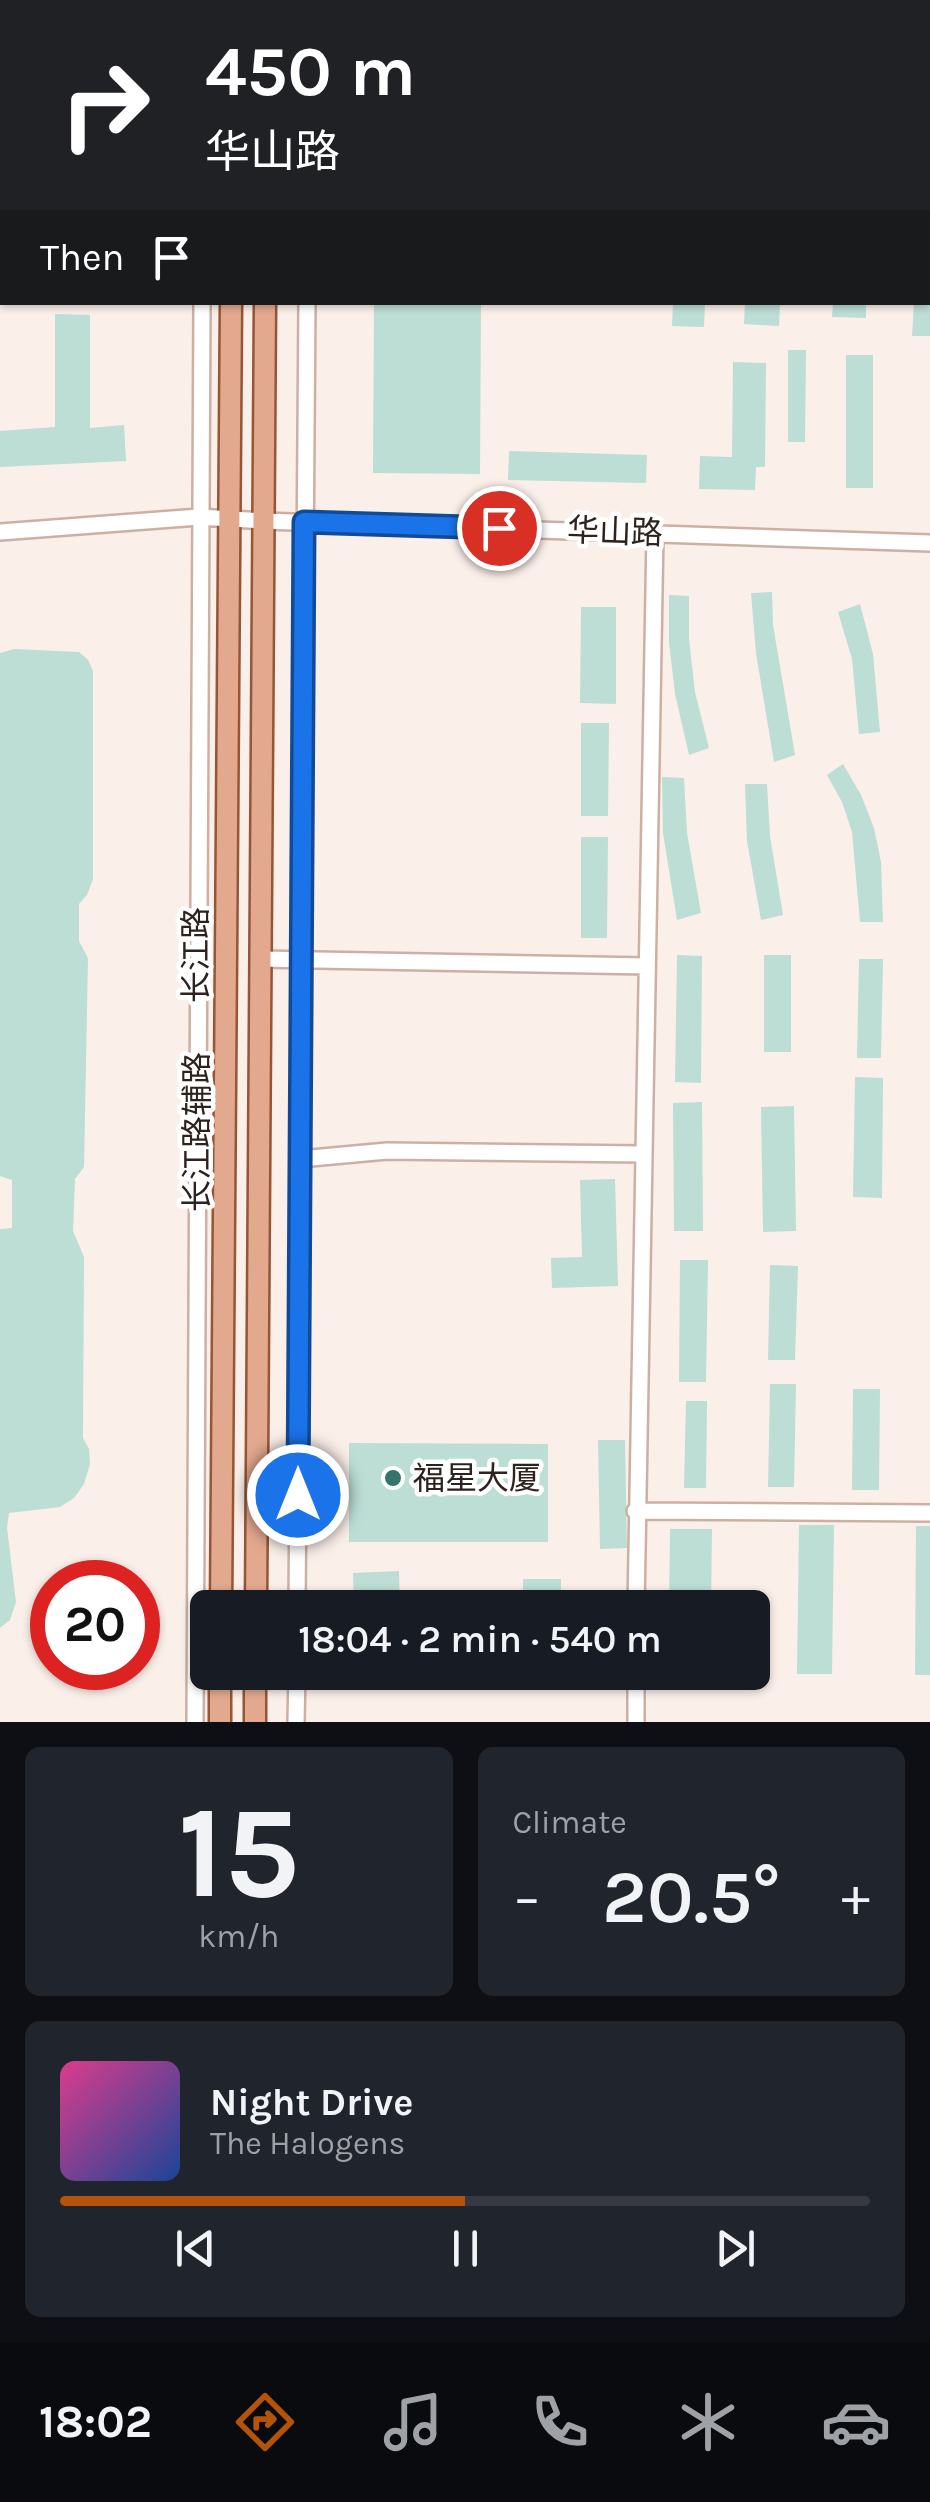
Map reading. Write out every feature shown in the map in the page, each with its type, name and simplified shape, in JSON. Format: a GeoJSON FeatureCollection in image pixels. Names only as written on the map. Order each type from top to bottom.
{"type":"FeatureCollection","features":[{"type":"Feature","properties":{"kind":"main road","name":"长江路"},"geometry":{"type":"LineString","coordinates":[[221,1590],[232,305]]}},
{"type":"Feature","properties":{"kind":"main road","name":"长江路"},"geometry":{"type":"LineString","coordinates":[[256,1590],[265,305]]}},
{"type":"Feature","properties":{"kind":"main road"},"geometry":{"type":"LineString","coordinates":[[220,1690],[220,1722]]}},
{"type":"Feature","properties":{"kind":"main road"},"geometry":{"type":"LineString","coordinates":[[255,1690],[255,1722]]}},
{"type":"Feature","properties":{"kind":"street","name":"长江路辅路"},"geometry":{"type":"LineString","coordinates":[[195,1722],[202,305]]}},
{"type":"Feature","properties":{"kind":"street"},"geometry":{"type":"LineString","coordinates":[[297,1590],[306,305]]}},
{"type":"Feature","properties":{"kind":"street","name":"华山路"},"geometry":{"type":"LineString","coordinates":[[0,532],[199,516],[263,522],[930,543]]}},
{"type":"Feature","properties":{"kind":"street"},"geometry":{"type":"LineString","coordinates":[[636,1590],[655,533]]}},
{"type":"Feature","properties":{"kind":"street"},"geometry":{"type":"LineString","coordinates":[[260,959],[646,966]]}},
{"type":"Feature","properties":{"kind":"street"},"geometry":{"type":"LineString","coordinates":[[300,1159],[387,1151],[644,1154]]}},
{"type":"Feature","properties":{"kind":"street"},"geometry":{"type":"LineString","coordinates":[[635,1511],[930,1513]]}},
{"type":"Feature","properties":{"kind":"street"},"geometry":{"type":"LineString","coordinates":[[296,1690],[296,1722]]}},
{"type":"Feature","properties":{"kind":"street"},"geometry":{"type":"LineString","coordinates":[[636,1690],[636,1722]]}},
{"type":"Feature","properties":{"kind":"building"},"geometry":{"type":"Polygon","coordinates":[[[374,305],[481,305],[480,474],[373,473],[374,305]]]}},
{"type":"Feature","properties":{"kind":"building"},"geometry":{"type":"Polygon","coordinates":[[[673,305],[705,305],[704,327],[672,326],[673,305]]]}},
{"type":"Feature","properties":{"kind":"building"},"geometry":{"type":"Polygon","coordinates":[[[745,305],[780,305],[779,326],[744,324],[745,305]]]}},
{"type":"Feature","properties":{"kind":"building"},"geometry":{"type":"Polygon","coordinates":[[[833,305],[866,305],[866,318],[832,317],[833,305]]]}},
{"type":"Feature","properties":{"kind":"building"},"geometry":{"type":"Polygon","coordinates":[[[914,305],[930,305],[930,336],[912,336],[914,305]]]}},
{"type":"Feature","properties":{"kind":"building"},"geometry":{"type":"Polygon","coordinates":[[[55,314],[90,315],[90,428],[124,425],[126,461],[0,467],[0,431],[55,427],[55,314]]]}},
{"type":"Feature","properties":{"kind":"building"},"geometry":{"type":"Polygon","coordinates":[[[788,350],[806,350],[805,442],[788,442],[788,350]]]}},
{"type":"Feature","properties":{"kind":"building"},"geometry":{"type":"Polygon","coordinates":[[[846,355],[873,355],[873,488],[846,488],[846,355]]]}},
{"type":"Feature","properties":{"kind":"building"},"geometry":{"type":"Polygon","coordinates":[[[733,362],[766,363],[765,467],[756,467],[755,490],[699,489],[700,456],[732,457],[733,362]]]}},
{"type":"Feature","properties":{"kind":"building"},"geometry":{"type":"Polygon","coordinates":[[[509,451],[647,455],[646,483],[508,480],[509,451]]]}},
{"type":"Feature","properties":{"kind":"building"},"geometry":{"type":"Polygon","coordinates":[[[772,592],[773,625],[795,755],[774,762],[756,653],[751,593],[772,592]]]}},
{"type":"Feature","properties":{"kind":"building"},"geometry":{"type":"Polygon","coordinates":[[[669,595],[689,596],[695,692],[709,748],[689,755],[675,694],[669,595]]]}},
{"type":"Feature","properties":{"kind":"building"},"geometry":{"type":"Polygon","coordinates":[[[860,604],[873,654],[880,732],[859,734],[852,659],[838,612],[860,604]]]}},
{"type":"Feature","properties":{"kind":"building"},"geometry":{"type":"Polygon","coordinates":[[[581,607],[616,607],[616,704],[580,703],[581,607]]]}},
{"type":"Feature","properties":{"kind":"building"},"geometry":{"type":"Polygon","coordinates":[[[14,649],[79,652],[93,671],[93,879],[79,904],[79,941],[88,958],[84,1167],[75,1179],[73,1231],[84,1257],[83,1438],[90,1464],[84,1484],[74,1498],[60,1507],[9,1513],[7,1528],[16,1602],[10,1620],[0,1628],[0,1229],[12,1228],[12,1180],[0,1176],[0,653],[14,649]]]}},
{"type":"Feature","properties":{"kind":"building"},"geometry":{"type":"Polygon","coordinates":[[[581,723],[609,723],[608,816],[581,816],[581,723]]]}},
{"type":"Feature","properties":{"kind":"building"},"geometry":{"type":"Polygon","coordinates":[[[843,764],[874,828],[881,862],[883,922],[860,922],[852,832],[827,775],[843,764]]]}},
{"type":"Feature","properties":{"kind":"building"},"geometry":{"type":"Polygon","coordinates":[[[662,777],[684,778],[687,833],[701,913],[677,920],[663,833],[662,777]]]}},
{"type":"Feature","properties":{"kind":"building"},"geometry":{"type":"Polygon","coordinates":[[[745,784],[767,784],[770,836],[783,915],[761,920],[747,841],[745,784]]]}},
{"type":"Feature","properties":{"kind":"building"},"geometry":{"type":"Polygon","coordinates":[[[581,837],[608,837],[607,938],[581,938],[581,837]]]}},
{"type":"Feature","properties":{"kind":"building"},"geometry":{"type":"Polygon","coordinates":[[[677,955],[702,956],[701,1083],[675,1082],[677,955]]]}},
{"type":"Feature","properties":{"kind":"building"},"geometry":{"type":"Polygon","coordinates":[[[764,955],[791,955],[791,1052],[764,1052],[764,955]]]}},
{"type":"Feature","properties":{"kind":"building"},"geometry":{"type":"Polygon","coordinates":[[[859,959],[883,959],[881,1058],[857,1058],[859,959]]]}},
{"type":"Feature","properties":{"kind":"building"},"geometry":{"type":"Polygon","coordinates":[[[855,1077],[883,1078],[882,1198],[853,1197],[855,1077]]]}},
{"type":"Feature","properties":{"kind":"building"},"geometry":{"type":"Polygon","coordinates":[[[702,1102],[703,1231],[674,1231],[673,1103],[702,1102]]]}},
{"type":"Feature","properties":{"kind":"building"},"geometry":{"type":"Polygon","coordinates":[[[794,1106],[796,1231],[763,1232],[761,1107],[794,1106]]]}},
{"type":"Feature","properties":{"kind":"building"},"geometry":{"type":"Polygon","coordinates":[[[615,1179],[618,1286],[552,1288],[551,1258],[582,1257],[580,1180],[615,1179]]]}},
{"type":"Feature","properties":{"kind":"building"},"geometry":{"type":"Polygon","coordinates":[[[680,1260],[708,1260],[706,1382],[679,1382],[680,1260]]]}},
{"type":"Feature","properties":{"kind":"building"},"geometry":{"type":"Polygon","coordinates":[[[770,1265],[798,1266],[795,1360],[768,1360],[770,1265]]]}},
{"type":"Feature","properties":{"kind":"building"},"geometry":{"type":"Polygon","coordinates":[[[770,1384],[796,1384],[794,1487],[768,1487],[770,1384]]]}},
{"type":"Feature","properties":{"kind":"building"},"geometry":{"type":"Polygon","coordinates":[[[853,1389],[880,1389],[879,1490],[852,1490],[853,1389]]]}},
{"type":"Feature","properties":{"kind":"building"},"geometry":{"type":"Polygon","coordinates":[[[686,1401],[707,1401],[706,1488],[684,1488],[686,1401]]]}},
{"type":"Feature","properties":{"kind":"building"},"geometry":{"type":"Polygon","coordinates":[[[598,1440],[625,1440],[627,1548],[600,1549],[598,1440]]]}},
{"type":"Feature","properties":{"kind":"building"},"geometry":{"type":"Polygon","coordinates":[[[349,1443],[548,1444],[548,1542],[349,1542],[349,1443]]]}},
{"type":"Feature","properties":{"kind":"building"},"geometry":{"type":"Polygon","coordinates":[[[799,1525],[834,1525],[832,1674],[797,1674],[799,1525]]]}},
{"type":"Feature","properties":{"kind":"building"},"geometry":{"type":"Polygon","coordinates":[[[916,1526],[930,1526],[930,1675],[915,1675],[916,1526]]]}},
{"type":"Feature","properties":{"kind":"building"},"geometry":{"type":"Polygon","coordinates":[[[670,1529],[712,1529],[711,1590],[669,1590],[670,1529]]]}},
{"type":"Feature","properties":{"kind":"building"},"geometry":{"type":"Polygon","coordinates":[[[399,1571],[400,1590],[353,1590],[353,1573],[399,1571]]]}},
{"type":"Feature","properties":{"kind":"building"},"geometry":{"type":"Polygon","coordinates":[[[523,1579],[561,1579],[561,1590],[523,1590],[523,1579]]]}},
{"type":"Feature","properties":{"kind":"place","name":"福星大厦"},"geometry":{"type":"Point","coordinates":[393,1478]}},
{"type":"Feature","properties":{"kind":"route"},"geometry":{"type":"LineString","coordinates":[[298,1495],[304,522],[499,528]]}}]}
